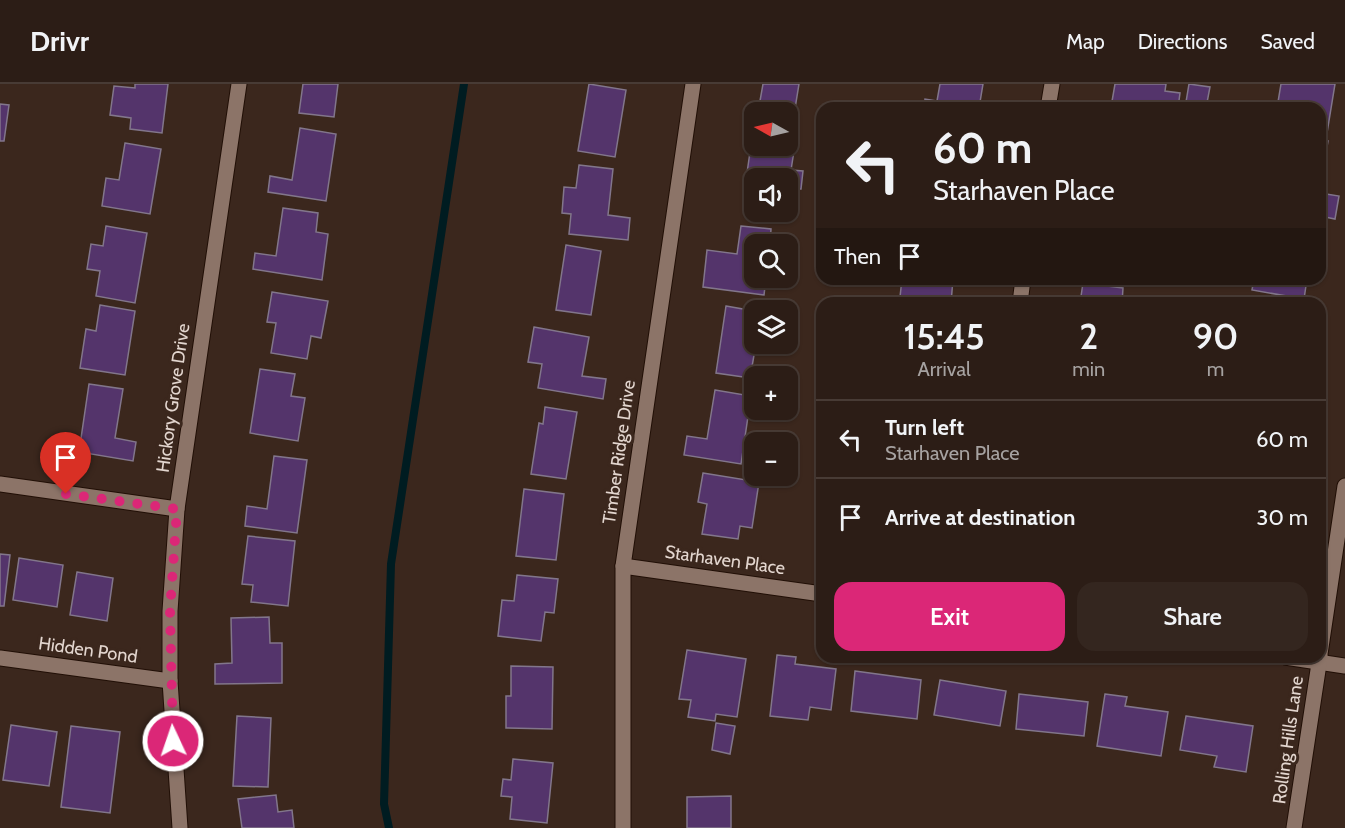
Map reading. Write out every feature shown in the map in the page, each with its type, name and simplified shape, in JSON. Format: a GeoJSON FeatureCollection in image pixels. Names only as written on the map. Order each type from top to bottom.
{"type":"FeatureCollection","features":[{"type":"Feature","properties":{"kind":"street","name":"Hickory Grove Drive"},"geometry":{"type":"LineString","coordinates":[[180,828],[170,681],[170,611],[177,509],[239,84]]}},
{"type":"Feature","properties":{"kind":"street","name":"Timber Ridge Drive"},"geometry":{"type":"LineString","coordinates":[[623,828],[623,566],[693,84]]}},
{"type":"Feature","properties":{"kind":"street"},"geometry":{"type":"LineString","coordinates":[[1049,102],[1052,84]]}},
{"type":"Feature","properties":{"kind":"street"},"geometry":{"type":"LineString","coordinates":[[0,484],[177,509]]}},
{"type":"Feature","properties":{"kind":"street","name":"Rolling Hills Lane"},"geometry":{"type":"LineString","coordinates":[[1326,617],[1345,486]]}},
{"type":"Feature","properties":{"kind":"street","name":"Starhaven Place"},"geometry":{"type":"LineString","coordinates":[[623,566],[816,593]]}},
{"type":"Feature","properties":{"kind":"street","name":"Hidden Pond"},"geometry":{"type":"LineString","coordinates":[[0,658],[170,681]]}},
{"type":"Feature","properties":{"kind":"street"},"geometry":{"type":"LineString","coordinates":[[1326,660],[1345,666]]}},
{"type":"Feature","properties":{"kind":"street","name":"Rolling Hills Lane"},"geometry":{"type":"LineString","coordinates":[[1294,828],[1319,663]]}},
{"type":"Feature","properties":{"kind":"building"},"geometry":{"type":"Polygon","coordinates":[[[135,84],[168,84],[162,133],[130,129],[131,118],[110,115],[114,86],[135,88],[135,84]]]}},
{"type":"Feature","properties":{"kind":"building"},"geometry":{"type":"Polygon","coordinates":[[[303,84],[338,84],[334,117],[299,113],[303,84]]]}},
{"type":"Feature","properties":{"kind":"building"},"geometry":{"type":"Polygon","coordinates":[[[589,84],[626,90],[615,157],[578,151],[589,84]]]}},
{"type":"Feature","properties":{"kind":"building"},"geometry":{"type":"Polygon","coordinates":[[[763,84],[799,84],[796,102],[760,102],[763,84]]]}},
{"type":"Feature","properties":{"kind":"building"},"geometry":{"type":"Polygon","coordinates":[[[940,84],[983,84],[980,102],[925,102],[925,99],[937,101],[940,84]]]}},
{"type":"Feature","properties":{"kind":"building"},"geometry":{"type":"Polygon","coordinates":[[[1115,84],[1166,84],[1165,91],[1180,93],[1179,102],[1112,102],[1115,84]]]}},
{"type":"Feature","properties":{"kind":"building"},"geometry":{"type":"Polygon","coordinates":[[[1189,84],[1210,87],[1207,102],[1186,102],[1189,84]]]}},
{"type":"Feature","properties":{"kind":"building"},"geometry":{"type":"Polygon","coordinates":[[[1281,84],[1335,84],[1327,133],[1326,102],[1278,102],[1281,84]]]}},
{"type":"Feature","properties":{"kind":"building"},"geometry":{"type":"Polygon","coordinates":[[[0,104],[9,105],[4,141],[0,141],[0,104]]]}},
{"type":"Feature","properties":{"kind":"building"},"geometry":{"type":"Polygon","coordinates":[[[300,128],[336,134],[326,201],[268,192],[270,176],[292,180],[300,128]]]}},
{"type":"Feature","properties":{"kind":"building"},"geometry":{"type":"Polygon","coordinates":[[[125,143],[161,149],[150,214],[102,206],[106,178],[119,180],[125,143]]]}},
{"type":"Feature","properties":{"kind":"building"},"geometry":{"type":"Polygon","coordinates":[[[749,156],[793,156],[791,168],[748,168],[749,156]]]}},
{"type":"Feature","properties":{"kind":"building"},"geometry":{"type":"Polygon","coordinates":[[[579,165],[613,169],[608,215],[630,218],[628,240],[569,234],[571,214],[562,213],[564,187],[576,188],[579,165]]]}},
{"type":"Feature","properties":{"kind":"building"},"geometry":{"type":"Polygon","coordinates":[[[798,171],[803,171],[801,189],[798,189],[798,171]]]}},
{"type":"Feature","properties":{"kind":"building"},"geometry":{"type":"Polygon","coordinates":[[[1326,194],[1339,196],[1335,219],[1326,217],[1326,194]]]}},
{"type":"Feature","properties":{"kind":"building"},"geometry":{"type":"Polygon","coordinates":[[[283,208],[318,213],[316,232],[328,234],[322,280],[253,269],[255,253],[276,256],[283,208]]]}},
{"type":"Feature","properties":{"kind":"building"},"geometry":{"type":"Polygon","coordinates":[[[106,226],[147,233],[135,303],[96,296],[100,271],[87,269],[91,244],[103,246],[106,226]]]}},
{"type":"Feature","properties":{"kind":"building"},"geometry":{"type":"Polygon","coordinates":[[[741,226],[771,229],[771,234],[744,234],[744,288],[765,288],[764,295],[703,287],[707,250],[737,254],[741,226]]]}},
{"type":"Feature","properties":{"kind":"building"},"geometry":{"type":"Polygon","coordinates":[[[566,245],[601,251],[591,315],[556,310],[566,245]]]}},
{"type":"Feature","properties":{"kind":"building"},"geometry":{"type":"Polygon","coordinates":[[[901,285],[952,285],[952,297],[900,297],[901,285]]]}},
{"type":"Feature","properties":{"kind":"building"},"geometry":{"type":"Polygon","coordinates":[[[1083,285],[1123,288],[1122,297],[1081,297],[1083,285]]]}},
{"type":"Feature","properties":{"kind":"building"},"geometry":{"type":"Polygon","coordinates":[[[1253,285],[1306,285],[1304,297],[1252,290],[1253,285]]]}},
{"type":"Feature","properties":{"kind":"building"},"geometry":{"type":"Polygon","coordinates":[[[272,292],[328,301],[321,338],[311,336],[307,359],[271,353],[276,323],[267,322],[272,292]]]}},
{"type":"Feature","properties":{"kind":"building"},"geometry":{"type":"Polygon","coordinates":[[[100,305],[135,311],[125,375],[80,368],[86,329],[96,331],[100,305]]]}},
{"type":"Feature","properties":{"kind":"building"},"geometry":{"type":"Polygon","coordinates":[[[726,306],[744,309],[744,354],[754,354],[752,366],[744,366],[744,377],[716,373],[726,306]]]}},
{"type":"Feature","properties":{"kind":"building"},"geometry":{"type":"Polygon","coordinates":[[[534,327],[589,337],[582,376],[606,379],[603,399],[538,388],[542,364],[528,362],[534,327]]]}},
{"type":"Feature","properties":{"kind":"building"},"geometry":{"type":"Polygon","coordinates":[[[260,369],[295,374],[291,396],[305,398],[298,441],[250,433],[260,369]]]}},
{"type":"Feature","properties":{"kind":"building"},"geometry":{"type":"Polygon","coordinates":[[[89,384],[123,389],[115,438],[136,442],[133,461],[79,452],[89,384]]]}},
{"type":"Feature","properties":{"kind":"building"},"geometry":{"type":"Polygon","coordinates":[[[715,390],[744,395],[744,420],[747,420],[741,464],[684,455],[687,436],[707,439],[715,390]]]}},
{"type":"Feature","properties":{"kind":"building"},"geometry":{"type":"Polygon","coordinates":[[[545,407],[577,412],[566,479],[531,474],[539,423],[543,424],[545,407]]]}},
{"type":"Feature","properties":{"kind":"building"},"geometry":{"type":"Polygon","coordinates":[[[274,456],[307,460],[297,533],[245,526],[247,506],[267,509],[274,456]]]}},
{"type":"Feature","properties":{"kind":"building"},"geometry":{"type":"Polygon","coordinates":[[[703,473],[744,480],[744,486],[758,486],[752,528],[740,526],[738,539],[702,534],[707,504],[698,502],[703,473]]]}},
{"type":"Feature","properties":{"kind":"building"},"geometry":{"type":"Polygon","coordinates":[[[524,489],[564,494],[556,560],[516,556],[524,489]]]}},
{"type":"Feature","properties":{"kind":"building"},"geometry":{"type":"Polygon","coordinates":[[[248,536],[295,541],[288,606],[251,602],[253,585],[242,584],[248,536]]]}},
{"type":"Feature","properties":{"kind":"building"},"geometry":{"type":"Polygon","coordinates":[[[0,554],[10,555],[4,606],[0,606],[0,554]]]}},
{"type":"Feature","properties":{"kind":"building"},"geometry":{"type":"Polygon","coordinates":[[[19,558],[63,565],[57,607],[13,600],[19,558]]]}},
{"type":"Feature","properties":{"kind":"building"},"geometry":{"type":"Polygon","coordinates":[[[77,572],[113,578],[107,621],[70,615],[77,572]]]}},
{"type":"Feature","properties":{"kind":"building"},"geometry":{"type":"Polygon","coordinates":[[[517,575],[558,579],[554,613],[545,612],[541,641],[498,636],[502,600],[514,601],[517,575]]]}},
{"type":"Feature","properties":{"kind":"building"},"geometry":{"type":"Polygon","coordinates":[[[269,617],[270,643],[282,643],[282,683],[215,684],[215,664],[232,663],[231,618],[269,617]]]}},
{"type":"Feature","properties":{"kind":"building"},"geometry":{"type":"Polygon","coordinates":[[[687,650],[746,659],[737,717],[716,714],[715,721],[688,717],[691,700],[679,699],[687,650]]]}},
{"type":"Feature","properties":{"kind":"building"},"geometry":{"type":"Polygon","coordinates":[[[777,655],[796,657],[795,664],[836,669],[831,710],[810,707],[808,720],[770,716],[777,655]]]}},
{"type":"Feature","properties":{"kind":"building"},"geometry":{"type":"Polygon","coordinates":[[[511,666],[553,667],[552,729],[506,728],[506,696],[511,696],[511,666]]]}},
{"type":"Feature","properties":{"kind":"building"},"geometry":{"type":"Polygon","coordinates":[[[855,671],[921,680],[917,719],[851,711],[855,671]]]}},
{"type":"Feature","properties":{"kind":"building"},"geometry":{"type":"Polygon","coordinates":[[[940,680],[1006,691],[1000,726],[934,715],[940,680]]]}},
{"type":"Feature","properties":{"kind":"building"},"geometry":{"type":"Polygon","coordinates":[[[1019,694],[1088,702],[1084,736],[1016,729],[1019,694]]]}},
{"type":"Feature","properties":{"kind":"building"},"geometry":{"type":"Polygon","coordinates":[[[1105,694],[1127,697],[1125,706],[1168,712],[1161,756],[1097,746],[1105,694]]]}},
{"type":"Feature","properties":{"kind":"building"},"geometry":{"type":"Polygon","coordinates":[[[237,716],[271,718],[268,787],[233,786],[237,716]]]}},
{"type":"Feature","properties":{"kind":"building"},"geometry":{"type":"Polygon","coordinates":[[[1186,716],[1253,726],[1246,772],[1214,767],[1217,756],[1180,750],[1186,716]]]}},
{"type":"Feature","properties":{"kind":"building"},"geometry":{"type":"Polygon","coordinates":[[[716,723],[735,726],[730,754],[712,750],[716,723]]]}},
{"type":"Feature","properties":{"kind":"building"},"geometry":{"type":"Polygon","coordinates":[[[11,725],[57,732],[49,786],[3,780],[11,725]]]}},
{"type":"Feature","properties":{"kind":"building"},"geometry":{"type":"Polygon","coordinates":[[[71,726],[120,732],[110,813],[61,807],[71,726]]]}},
{"type":"Feature","properties":{"kind":"building"},"geometry":{"type":"Polygon","coordinates":[[[513,759],[553,763],[547,823],[510,819],[512,797],[501,796],[503,779],[511,780],[513,759]]]}},
{"type":"Feature","properties":{"kind":"building"},"geometry":{"type":"Polygon","coordinates":[[[276,795],[278,812],[292,810],[294,828],[242,828],[238,799],[276,795]]]}},
{"type":"Feature","properties":{"kind":"building"},"geometry":{"type":"Polygon","coordinates":[[[731,796],[731,828],[687,828],[687,797],[731,796]]]}},
{"type":"Feature","properties":{"kind":"waterway"},"geometry":{"type":"LineString","coordinates":[[389,828],[384,804],[391,564],[464,84]]}},
{"type":"Feature","properties":{"kind":"route"},"geometry":{"type":"LineString","coordinates":[[66,494],[177,509],[170,611],[173,741]]}}]}
